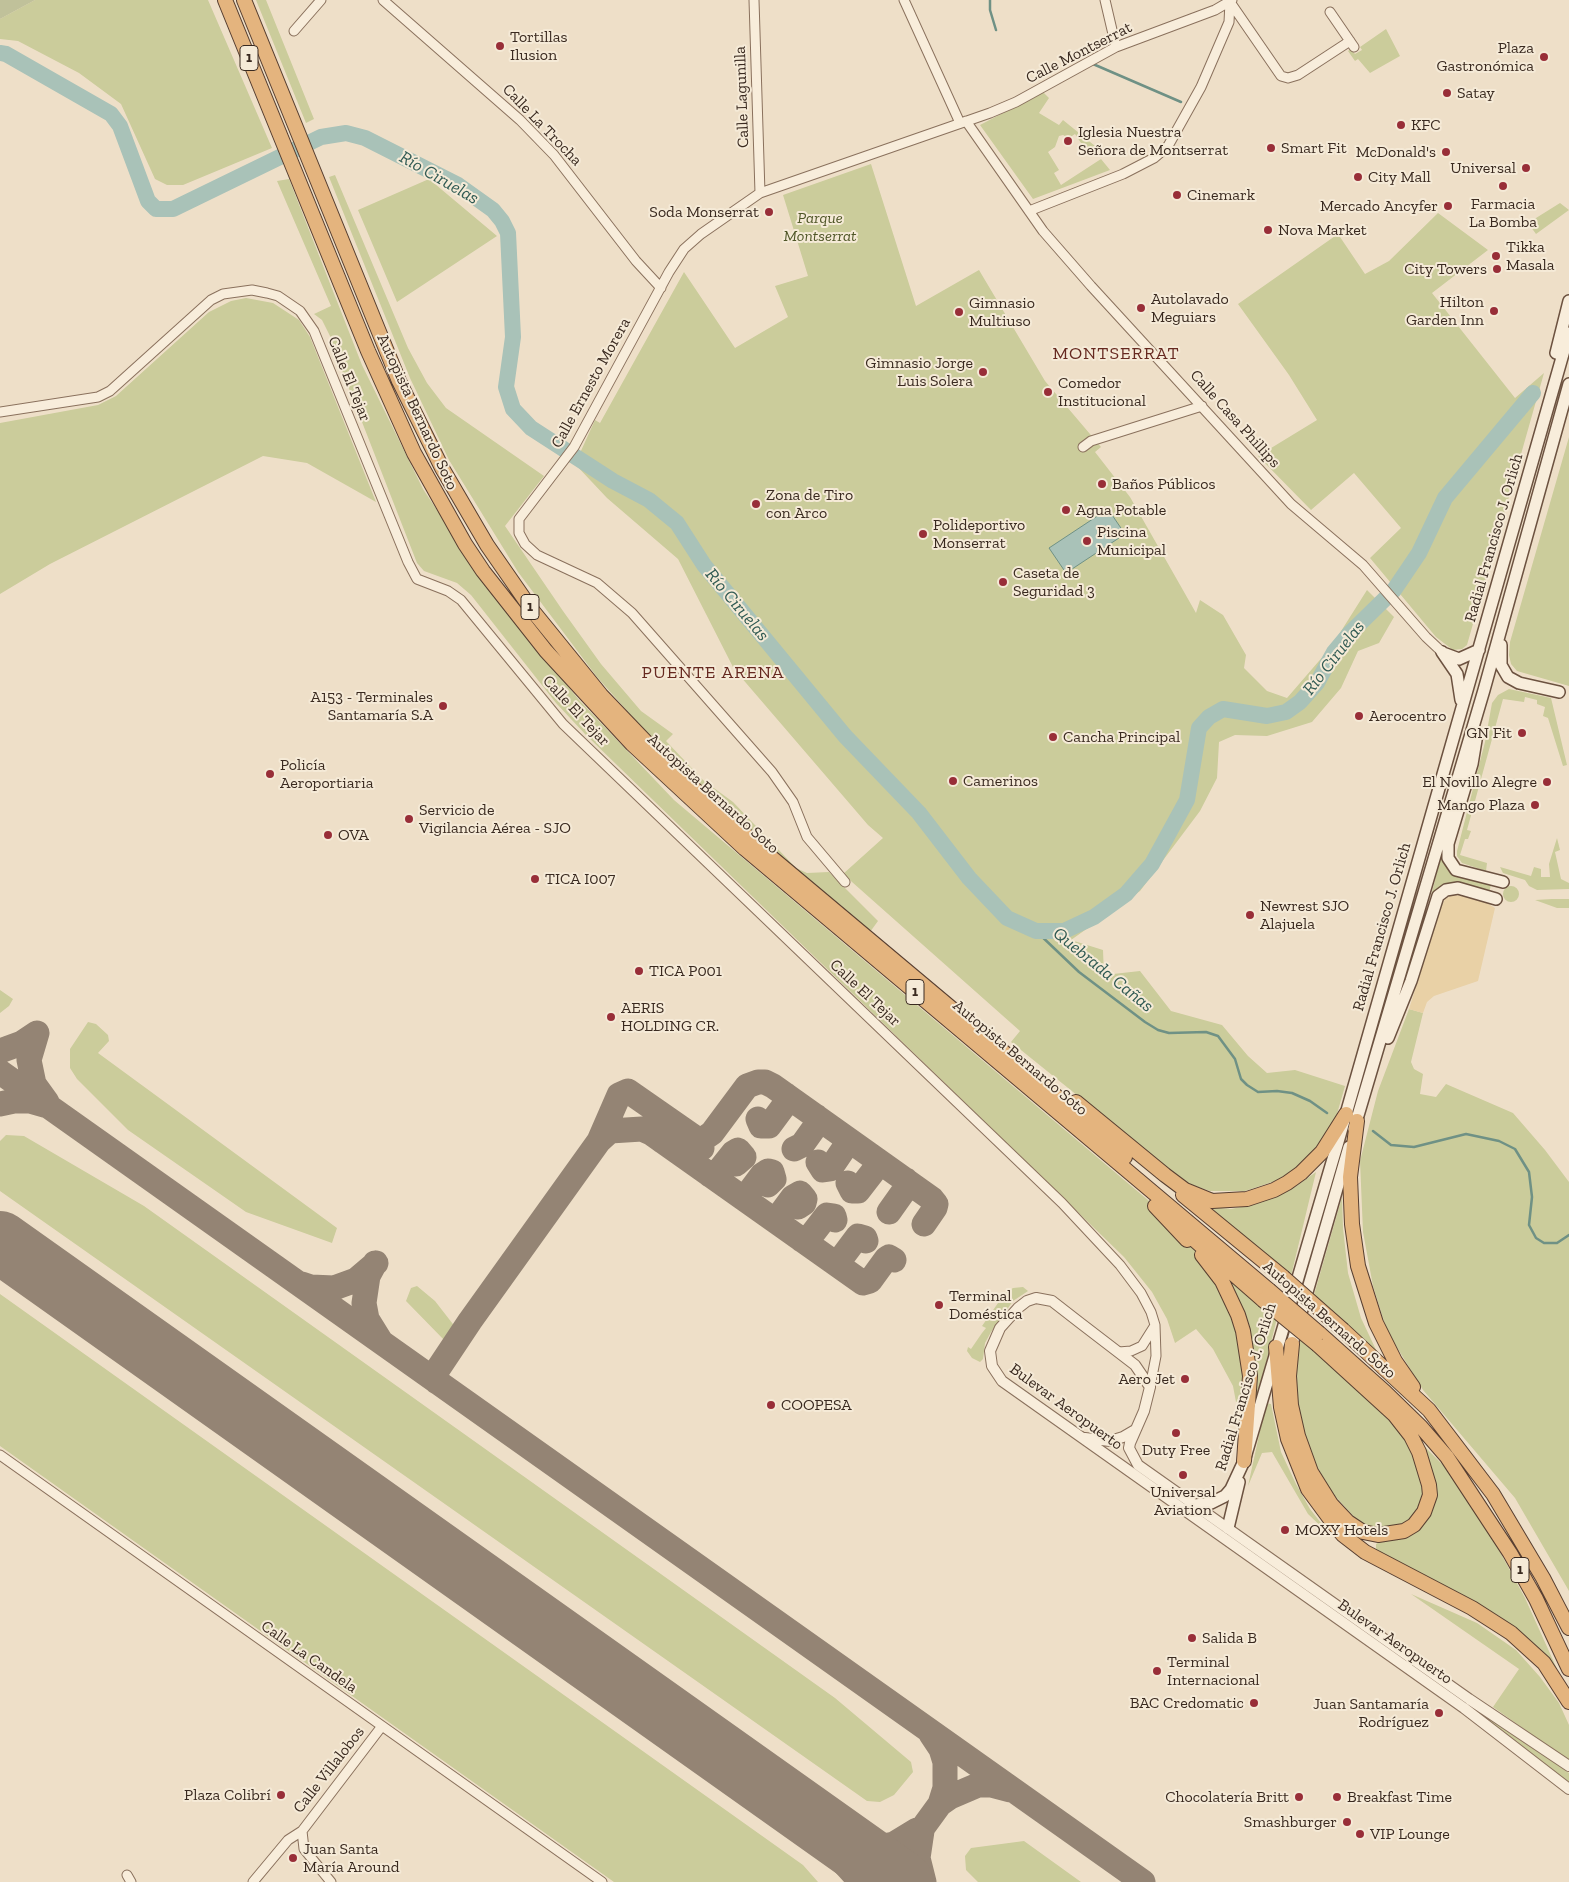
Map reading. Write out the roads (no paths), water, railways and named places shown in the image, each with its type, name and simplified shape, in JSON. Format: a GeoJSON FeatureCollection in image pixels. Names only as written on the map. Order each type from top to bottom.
{"type":"FeatureCollection","features":[{"type":"Feature","properties":{"kind":"highway","name":"Autopista Bernardo Soto"},"geometry":{"type":"LineString","coordinates":[[225,0],[390,402],[427,478],[483,571],[546,651],[632,744],[674,785],[745,849],[1152,1181],[1272,1287],[1393,1413],[1461,1476]]}},
{"type":"Feature","properties":{"kind":"highway","name":"Autopista Bernardo Soto"},"geometry":{"type":"LineString","coordinates":[[244,0],[399,381],[442,468],[487,545],[532,610],[601,695],[660,758],[713,808],[861,933],[1052,1101]]}},
{"type":"Feature","properties":{"kind":"highway"},"geometry":{"type":"LineString","coordinates":[[861,933],[923,975],[1165,1175],[1185,1190],[1206,1199],[1221,1202],[1247,1199],[1288,1183],[1322,1152],[1351,1118]]}},
{"type":"Feature","properties":{"kind":"highway","name":"1"},"geometry":{"type":"LineString","coordinates":[[1052,1101],[1155,1206]]}},
{"type":"Feature","properties":{"kind":"highway"},"geometry":{"type":"LineString","coordinates":[[1351,1118],[1350,1184],[1352,1224],[1358,1266],[1376,1323],[1384,1341],[1395,1361],[1429,1410]]}},
{"type":"Feature","properties":{"kind":"highway","name":"Autopista Bernardo Soto"},"geometry":{"type":"LineString","coordinates":[[1155,1206],[1272,1287],[1343,1330],[1429,1410],[1471,1466]]}},
{"type":"Feature","properties":{"kind":"highway"},"geometry":{"type":"LineString","coordinates":[[1155,1206],[1209,1263],[1222,1281],[1238,1315],[1250,1376],[1244,1461]]}},
{"type":"Feature","properties":{"kind":"highway","name":"Autopista Bernardo Soto"},"geometry":{"type":"LineString","coordinates":[[1272,1287],[1320,1335],[1421,1427],[1461,1476]]}},
{"type":"Feature","properties":{"kind":"highway","name":"Autopista Bernardo Soto"},"geometry":{"type":"LineString","coordinates":[[1320,1335],[1471,1466]]}},
{"type":"Feature","properties":{"kind":"highway"},"geometry":{"type":"LineString","coordinates":[[1292,1344],[1289,1376],[1291,1405],[1298,1436],[1311,1472],[1331,1504],[1348,1522],[1363,1532],[1378,1535],[1394,1534],[1414,1525],[1424,1512],[1430,1496],[1429,1485],[1419,1452],[1411,1436],[1393,1413]]}},
{"type":"Feature","properties":{"kind":"highway"},"geometry":{"type":"LineString","coordinates":[[1276,1347],[1281,1407],[1288,1439],[1308,1489],[1332,1523],[1343,1535],[1365,1552],[1472,1608],[1512,1633],[1544,1663],[1569,1702]]}},
{"type":"Feature","properties":{"kind":"highway","name":"1"},"geometry":{"type":"LineString","coordinates":[[1471,1466],[1514,1527],[1569,1628]]}},
{"type":"Feature","properties":{"kind":"highway","name":"1"},"geometry":{"type":"LineString","coordinates":[[1461,1476],[1515,1561],[1569,1669]]}},
{"type":"Feature","properties":{"kind":"main road"},"geometry":{"type":"LineString","coordinates":[[1542,426],[1546,400],[1569,301]]}},
{"type":"Feature","properties":{"kind":"main road","name":"Radial Francisco J. Orlich"},"geometry":{"type":"LineString","coordinates":[[1292,1344],[1462,707],[1569,333]]}},
{"type":"Feature","properties":{"kind":"main road","name":"Radial Francisco J. Orlich"},"geometry":{"type":"LineString","coordinates":[[1195,1505],[1211,1503],[1225,1496],[1231,1489],[1244,1461],[1276,1347],[1351,1118],[1363,1100],[1484,690],[1569,384]]}},
{"type":"Feature","properties":{"kind":"main road"},"geometry":{"type":"LineString","coordinates":[[1554,436],[1569,406]]}},
{"type":"Feature","properties":{"kind":"main road"},"geometry":{"type":"LineString","coordinates":[[1505,612],[1500,658],[1505,675],[1519,683],[1564,694]]}},
{"type":"Feature","properties":{"kind":"main road"},"geometry":{"type":"LineString","coordinates":[[1442,652],[1458,659],[1479,650]]}},
{"type":"Feature","properties":{"kind":"main road"},"geometry":{"type":"LineString","coordinates":[[1442,652],[1457,674],[1461,688],[1462,707]]}},
{"type":"Feature","properties":{"kind":"main road"},"geometry":{"type":"LineString","coordinates":[[1484,690],[1472,764],[1448,851],[1451,865],[1456,870],[1503,882]]}},
{"type":"Feature","properties":{"kind":"main road"},"geometry":{"type":"LineString","coordinates":[[1363,1100],[1411,981],[1438,896],[1446,890],[1458,888],[1496,899]]}},
{"type":"Feature","properties":{"kind":"main road"},"geometry":{"type":"LineString","coordinates":[[1228,1528],[1244,1461]]}},
{"type":"Feature","properties":{"kind":"street"},"geometry":{"type":"LineString","coordinates":[[294,32],[321,0]]}},
{"type":"Feature","properties":{"kind":"street","name":"Calle La Trocha"},"geometry":{"type":"LineString","coordinates":[[383,0],[527,127],[554,156],[636,261],[661,288]]}},
{"type":"Feature","properties":{"kind":"street","name":"Calle Lagunilla"},"geometry":{"type":"LineString","coordinates":[[754,0],[760,193]]}},
{"type":"Feature","properties":{"kind":"street","name":"Calle Casa Phillips"},"geometry":{"type":"LineString","coordinates":[[904,0],[963,122],[1050,238],[1091,286],[1291,504],[1357,560],[1442,652]]}},
{"type":"Feature","properties":{"kind":"street"},"geometry":{"type":"LineString","coordinates":[[1105,0],[1116,47]]}},
{"type":"Feature","properties":{"kind":"street"},"geometry":{"type":"LineString","coordinates":[[1231,1],[1281,76],[1288,78],[1298,75],[1352,44],[1330,12]]}},
{"type":"Feature","properties":{"kind":"street"},"geometry":{"type":"LineString","coordinates":[[1029,211],[1124,174],[1154,158],[1168,146],[1201,87],[1229,22],[1231,1]]}},
{"type":"Feature","properties":{"kind":"street","name":"Calle Montserrat"},"geometry":{"type":"LineString","coordinates":[[963,122],[1016,102],[1116,47],[1215,10],[1231,1]]}},
{"type":"Feature","properties":{"kind":"street","name":"Calle Ernesto Morera"},"geometry":{"type":"LineString","coordinates":[[845,882],[807,837],[793,802],[772,772],[632,613],[597,583],[537,555],[525,544],[517,529],[519,519],[574,447],[684,249],[760,193],[963,122]]}},
{"type":"Feature","properties":{"kind":"street","name":"Calle El Tejar"},"geometry":{"type":"LineString","coordinates":[[0,412],[98,397],[110,391],[211,300],[223,294],[252,290],[278,296],[290,303],[308,320],[314,331],[408,562],[417,579],[448,592],[461,600],[563,724],[1062,1203],[1120,1264],[1141,1293],[1152,1312],[1155,1324],[1156,1356],[1150,1387]]}},
{"type":"Feature","properties":{"kind":"street"},"geometry":{"type":"LineString","coordinates":[[1083,447],[1091,441],[1202,406]]}},
{"type":"Feature","properties":{"kind":"street","name":"Bulevar Aeropuerto"},"geometry":{"type":"LineString","coordinates":[[1569,1766],[1461,1693],[1138,1465],[1129,1448],[1144,1411],[1150,1387],[1140,1371],[1052,1301],[1036,1298],[1027,1301],[1000,1328],[991,1343],[990,1351],[992,1366],[1002,1381],[1468,1711],[1569,1789]]}},
{"type":"Feature","properties":{"kind":"street"},"geometry":{"type":"LineString","coordinates":[[1118,1352],[1131,1352],[1142,1346],[1150,1336],[1155,1324]]}},
{"type":"Feature","properties":{"kind":"street"},"geometry":{"type":"LineString","coordinates":[[1081,1438],[1110,1441],[1136,1430]]}},
{"type":"Feature","properties":{"kind":"street","name":"Calle La Candela"},"geometry":{"type":"LineString","coordinates":[[0,1455],[602,1882]]}},
{"type":"Feature","properties":{"kind":"street","name":"Calle Villalobos"},"geometry":{"type":"LineString","coordinates":[[332,1882],[304,1849],[302,1830],[382,1726]]}},
{"type":"Feature","properties":{"kind":"street"},"geometry":{"type":"LineString","coordinates":[[253,1882],[288,1840],[302,1830]]}},
{"type":"Feature","properties":{"kind":"waterway"},"geometry":{"type":"LineString","coordinates":[[990,0],[990,10],[996,30]]}},
{"type":"Feature","properties":{"kind":"waterway","name":"Río Ciruelas"},"geometry":{"type":"LineString","coordinates":[[0,53],[6,54],[111,114],[120,126],[148,201],[156,209],[173,209],[321,137],[346,133],[365,138],[458,185],[493,210],[502,221],[508,233],[513,337],[506,387],[513,409],[531,428],[613,481],[649,500],[677,523],[704,565],[845,736],[919,813],[969,878],[1007,918],[1036,931],[1064,931],[1094,917],[1126,894],[1152,864],[1187,800],[1199,728],[1209,717],[1223,709],[1267,716],[1286,712],[1300,702],[1317,683],[1334,652],[1349,634],[1394,590],[1419,553],[1445,498],[1533,393]]}},
{"type":"Feature","properties":{"kind":"waterway"},"geometry":{"type":"LineString","coordinates":[[1093,64],[1181,102]]}},
{"type":"Feature","properties":{"kind":"waterway","name":"Quebrada Cañas"},"geometry":{"type":"LineString","coordinates":[[1036,931],[1079,972],[1145,1022],[1158,1030],[1169,1033],[1206,1032],[1218,1036],[1235,1059],[1241,1079],[1247,1085],[1258,1092],[1277,1091],[1292,1093],[1310,1101],[1327,1113]]}},
{"type":"Feature","properties":{"kind":"waterway","name":"Quebrada Cañas"},"geometry":{"type":"LineString","coordinates":[[1373,1131],[1391,1145],[1414,1147],[1466,1134],[1499,1141],[1515,1149],[1529,1172],[1532,1197],[1529,1225],[1536,1238],[1544,1243],[1557,1243],[1569,1235]]}},
{"type":"Feature","properties":{"kind":"place","name":"Tortillas Ilusion"},"geometry":{"type":"Point","coordinates":[500,46]}},
{"type":"Feature","properties":{"kind":"place","name":"Plaza Gastronómica"},"geometry":{"type":"Point","coordinates":[1544,57]}},
{"type":"Feature","properties":{"kind":"place","name":"Satay"},"geometry":{"type":"Point","coordinates":[1447,93]}},
{"type":"Feature","properties":{"kind":"place","name":"KFC"},"geometry":{"type":"Point","coordinates":[1401,125]}},
{"type":"Feature","properties":{"kind":"place","name":"Iglesia Nuestra Señora de Montserrat"},"geometry":{"type":"Point","coordinates":[1068,141]}},
{"type":"Feature","properties":{"kind":"place","name":"Smart Fit"},"geometry":{"type":"Point","coordinates":[1271,148]}},
{"type":"Feature","properties":{"kind":"place","name":"McDonald's"},"geometry":{"type":"Point","coordinates":[1446,152]}},
{"type":"Feature","properties":{"kind":"place","name":"Universal"},"geometry":{"type":"Point","coordinates":[1526,168]}},
{"type":"Feature","properties":{"kind":"place","name":"City Mall"},"geometry":{"type":"Point","coordinates":[1358,177]}},
{"type":"Feature","properties":{"kind":"place","name":"Farmacia La Bomba"},"geometry":{"type":"Point","coordinates":[1503,186]}},
{"type":"Feature","properties":{"kind":"place","name":"Cinemark"},"geometry":{"type":"Point","coordinates":[1177,195]}},
{"type":"Feature","properties":{"kind":"place","name":"Mercado Ancyfer"},"geometry":{"type":"Point","coordinates":[1448,206]}},
{"type":"Feature","properties":{"kind":"place","name":"Soda Monserrat"},"geometry":{"type":"Point","coordinates":[769,212]}},
{"type":"Feature","properties":{"kind":"place","name":"Nova Market"},"geometry":{"type":"Point","coordinates":[1268,230]}},
{"type":"Feature","properties":{"kind":"place","name":"Tikka Masala"},"geometry":{"type":"Point","coordinates":[1496,256]}},
{"type":"Feature","properties":{"kind":"place","name":"City Towers"},"geometry":{"type":"Point","coordinates":[1497,269]}},
{"type":"Feature","properties":{"kind":"place","name":"Autolavado Meguiars"},"geometry":{"type":"Point","coordinates":[1141,308]}},
{"type":"Feature","properties":{"kind":"place","name":"Hilton Garden Inn"},"geometry":{"type":"Point","coordinates":[1494,311]}},
{"type":"Feature","properties":{"kind":"place","name":"Gimnasio Multiuso"},"geometry":{"type":"Point","coordinates":[959,312]}},
{"type":"Feature","properties":{"kind":"place","name":"Gimnasio Jorge Luis Solera"},"geometry":{"type":"Point","coordinates":[983,372]}},
{"type":"Feature","properties":{"kind":"place","name":"Comedor Institucional"},"geometry":{"type":"Point","coordinates":[1048,392]}},
{"type":"Feature","properties":{"kind":"place","name":"Baños Públicos"},"geometry":{"type":"Point","coordinates":[1102,484]}},
{"type":"Feature","properties":{"kind":"place","name":"Zona de Tiro con Arco"},"geometry":{"type":"Point","coordinates":[756,504]}},
{"type":"Feature","properties":{"kind":"place","name":"Agua Potable"},"geometry":{"type":"Point","coordinates":[1066,510]}},
{"type":"Feature","properties":{"kind":"place","name":"Polideportivo Monserrat"},"geometry":{"type":"Point","coordinates":[923,534]}},
{"type":"Feature","properties":{"kind":"place","name":"Piscina Municipal"},"geometry":{"type":"Point","coordinates":[1087,541]}},
{"type":"Feature","properties":{"kind":"place","name":"Caseta de Seguridad 3"},"geometry":{"type":"Point","coordinates":[1003,582]}},
{"type":"Feature","properties":{"kind":"place","name":"A153 - Terminales Santamaría S.A"},"geometry":{"type":"Point","coordinates":[443,706]}},
{"type":"Feature","properties":{"kind":"place","name":"Aerocentro"},"geometry":{"type":"Point","coordinates":[1359,716]}},
{"type":"Feature","properties":{"kind":"place","name":"GN Fit"},"geometry":{"type":"Point","coordinates":[1522,733]}},
{"type":"Feature","properties":{"kind":"place","name":"Cancha Principal"},"geometry":{"type":"Point","coordinates":[1053,737]}},
{"type":"Feature","properties":{"kind":"place","name":"Policía Aeroportiaria"},"geometry":{"type":"Point","coordinates":[270,774]}},
{"type":"Feature","properties":{"kind":"place","name":"Camerinos"},"geometry":{"type":"Point","coordinates":[953,781]}},
{"type":"Feature","properties":{"kind":"place","name":"El Novillo Alegre"},"geometry":{"type":"Point","coordinates":[1547,782]}},
{"type":"Feature","properties":{"kind":"place","name":"Mango Plaza"},"geometry":{"type":"Point","coordinates":[1535,805]}},
{"type":"Feature","properties":{"kind":"place","name":"Servicio de Vigilancia Aérea - SJO"},"geometry":{"type":"Point","coordinates":[409,819]}},
{"type":"Feature","properties":{"kind":"place","name":"OVA"},"geometry":{"type":"Point","coordinates":[328,835]}},
{"type":"Feature","properties":{"kind":"place","name":"TICA I007"},"geometry":{"type":"Point","coordinates":[535,879]}},
{"type":"Feature","properties":{"kind":"place","name":"Newrest SJO Alajuela"},"geometry":{"type":"Point","coordinates":[1250,915]}},
{"type":"Feature","properties":{"kind":"place","name":"TICA P001"},"geometry":{"type":"Point","coordinates":[639,971]}},
{"type":"Feature","properties":{"kind":"place","name":"AERIS HOLDING CR."},"geometry":{"type":"Point","coordinates":[611,1017]}},
{"type":"Feature","properties":{"kind":"place","name":"Terminal Doméstica"},"geometry":{"type":"Point","coordinates":[939,1305]}},
{"type":"Feature","properties":{"kind":"place","name":"Aero Jet"},"geometry":{"type":"Point","coordinates":[1185,1379]}},
{"type":"Feature","properties":{"kind":"place","name":"COOPESA"},"geometry":{"type":"Point","coordinates":[771,1405]}},
{"type":"Feature","properties":{"kind":"place","name":"Duty Free"},"geometry":{"type":"Point","coordinates":[1176,1433]}},
{"type":"Feature","properties":{"kind":"place","name":"Universal Aviation"},"geometry":{"type":"Point","coordinates":[1183,1475]}},
{"type":"Feature","properties":{"kind":"place","name":"MOXY Hotels"},"geometry":{"type":"Point","coordinates":[1285,1530]}},
{"type":"Feature","properties":{"kind":"place","name":"Salida B"},"geometry":{"type":"Point","coordinates":[1192,1638]}},
{"type":"Feature","properties":{"kind":"place","name":"Terminal Internacional"},"geometry":{"type":"Point","coordinates":[1157,1671]}},
{"type":"Feature","properties":{"kind":"place","name":"BAC Credomatic"},"geometry":{"type":"Point","coordinates":[1254,1703]}},
{"type":"Feature","properties":{"kind":"place","name":"Juan Santamaría Rodríguez"},"geometry":{"type":"Point","coordinates":[1439,1713]}},
{"type":"Feature","properties":{"kind":"place","name":"Plaza Colibrí"},"geometry":{"type":"Point","coordinates":[281,1795]}},
{"type":"Feature","properties":{"kind":"place","name":"Chocolatería Britt"},"geometry":{"type":"Point","coordinates":[1299,1797]}},
{"type":"Feature","properties":{"kind":"place","name":"Breakfast Time"},"geometry":{"type":"Point","coordinates":[1337,1797]}},
{"type":"Feature","properties":{"kind":"place","name":"Smashburger"},"geometry":{"type":"Point","coordinates":[1347,1822]}},
{"type":"Feature","properties":{"kind":"place","name":"VIP Lounge"},"geometry":{"type":"Point","coordinates":[1360,1834]}},
{"type":"Feature","properties":{"kind":"place","name":"Juan Santa María Around"},"geometry":{"type":"Point","coordinates":[293,1858]}},
{"type":"Feature","properties":{"kind":"district","name":"MONTSERRAT"},"geometry":{"type":"Point","coordinates":[1116,354]}},
{"type":"Feature","properties":{"kind":"district","name":"PUENTE ARENA"},"geometry":{"type":"Point","coordinates":[713,673]}},
{"type":"Feature","properties":{"kind":"park label","name":"Parque Montserrat"},"geometry":{"type":"Point","coordinates":[820,227]}}]}
